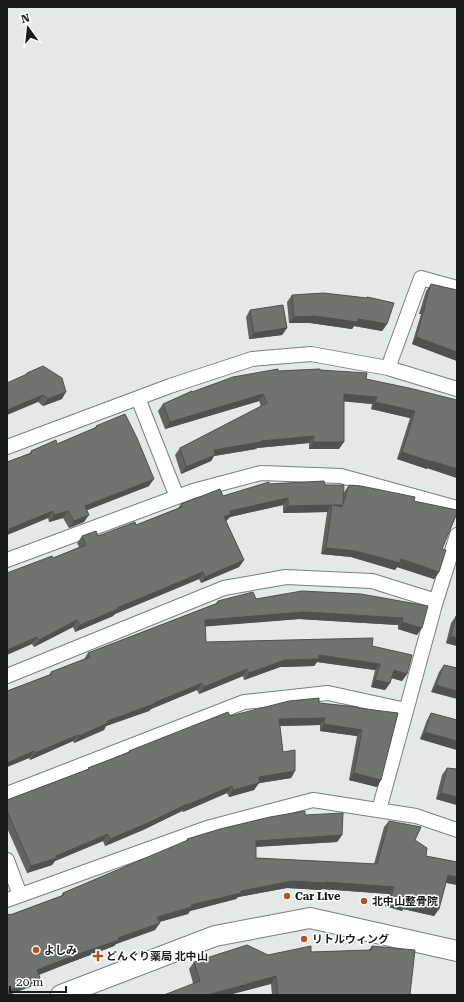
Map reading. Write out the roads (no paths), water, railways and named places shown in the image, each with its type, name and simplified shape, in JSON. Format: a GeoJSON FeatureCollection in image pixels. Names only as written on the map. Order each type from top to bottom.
{"type":"FeatureCollection","features":[{"type":"Feature","properties":{"kind":"street"},"geometry":{"type":"LineString","coordinates":[[388,368],[421,278],[457,288]]}},
{"type":"Feature","properties":{"kind":"street"},"geometry":{"type":"LineString","coordinates":[[7,447],[170,386],[252,359],[311,354],[388,368],[457,389]]}},
{"type":"Feature","properties":{"kind":"street"},"geometry":{"type":"LineString","coordinates":[[138,398],[177,497]]}},
{"type":"Feature","properties":{"kind":"street"},"geometry":{"type":"LineString","coordinates":[[7,560],[192,491],[261,473],[341,476],[457,508]]}},
{"type":"Feature","properties":{"kind":"street"},"geometry":{"type":"LineString","coordinates":[[378,810],[436,601],[457,535]]}},
{"type":"Feature","properties":{"kind":"street"},"geometry":{"type":"LineString","coordinates":[[7,676],[224,588],[286,577],[372,581],[436,601]]}},
{"type":"Feature","properties":{"kind":"street"},"geometry":{"type":"LineString","coordinates":[[7,794],[244,702],[328,693],[406,710]]}},
{"type":"Feature","properties":{"kind":"street"},"geometry":{"type":"LineString","coordinates":[[7,900],[207,828],[314,800],[416,816],[457,830]]}},
{"type":"Feature","properties":{"kind":"street"},"geometry":{"type":"LineString","coordinates":[[7,860],[20,895]]}},
{"type":"Feature","properties":{"kind":"street"},"geometry":{"type":"LineString","coordinates":[[61,995],[215,936],[310,918],[457,951]]}},
{"type":"Feature","properties":{"kind":"place","name":"Car Live"},"geometry":{"type":"Point","coordinates":[287,896]}},
{"type":"Feature","properties":{"kind":"place","name":"北中山整骨院"},"geometry":{"type":"Point","coordinates":[364,901]}},
{"type":"Feature","properties":{"kind":"place","name":"リトルウィング"},"geometry":{"type":"Point","coordinates":[304,939]}},
{"type":"Feature","properties":{"kind":"place","name":"よしみ"},"geometry":{"type":"Point","coordinates":[36,950]}},
{"type":"Feature","properties":{"kind":"place","name":"どんぐり薬局 北中山"},"geometry":{"type":"Point","coordinates":[98,956]}}]}
